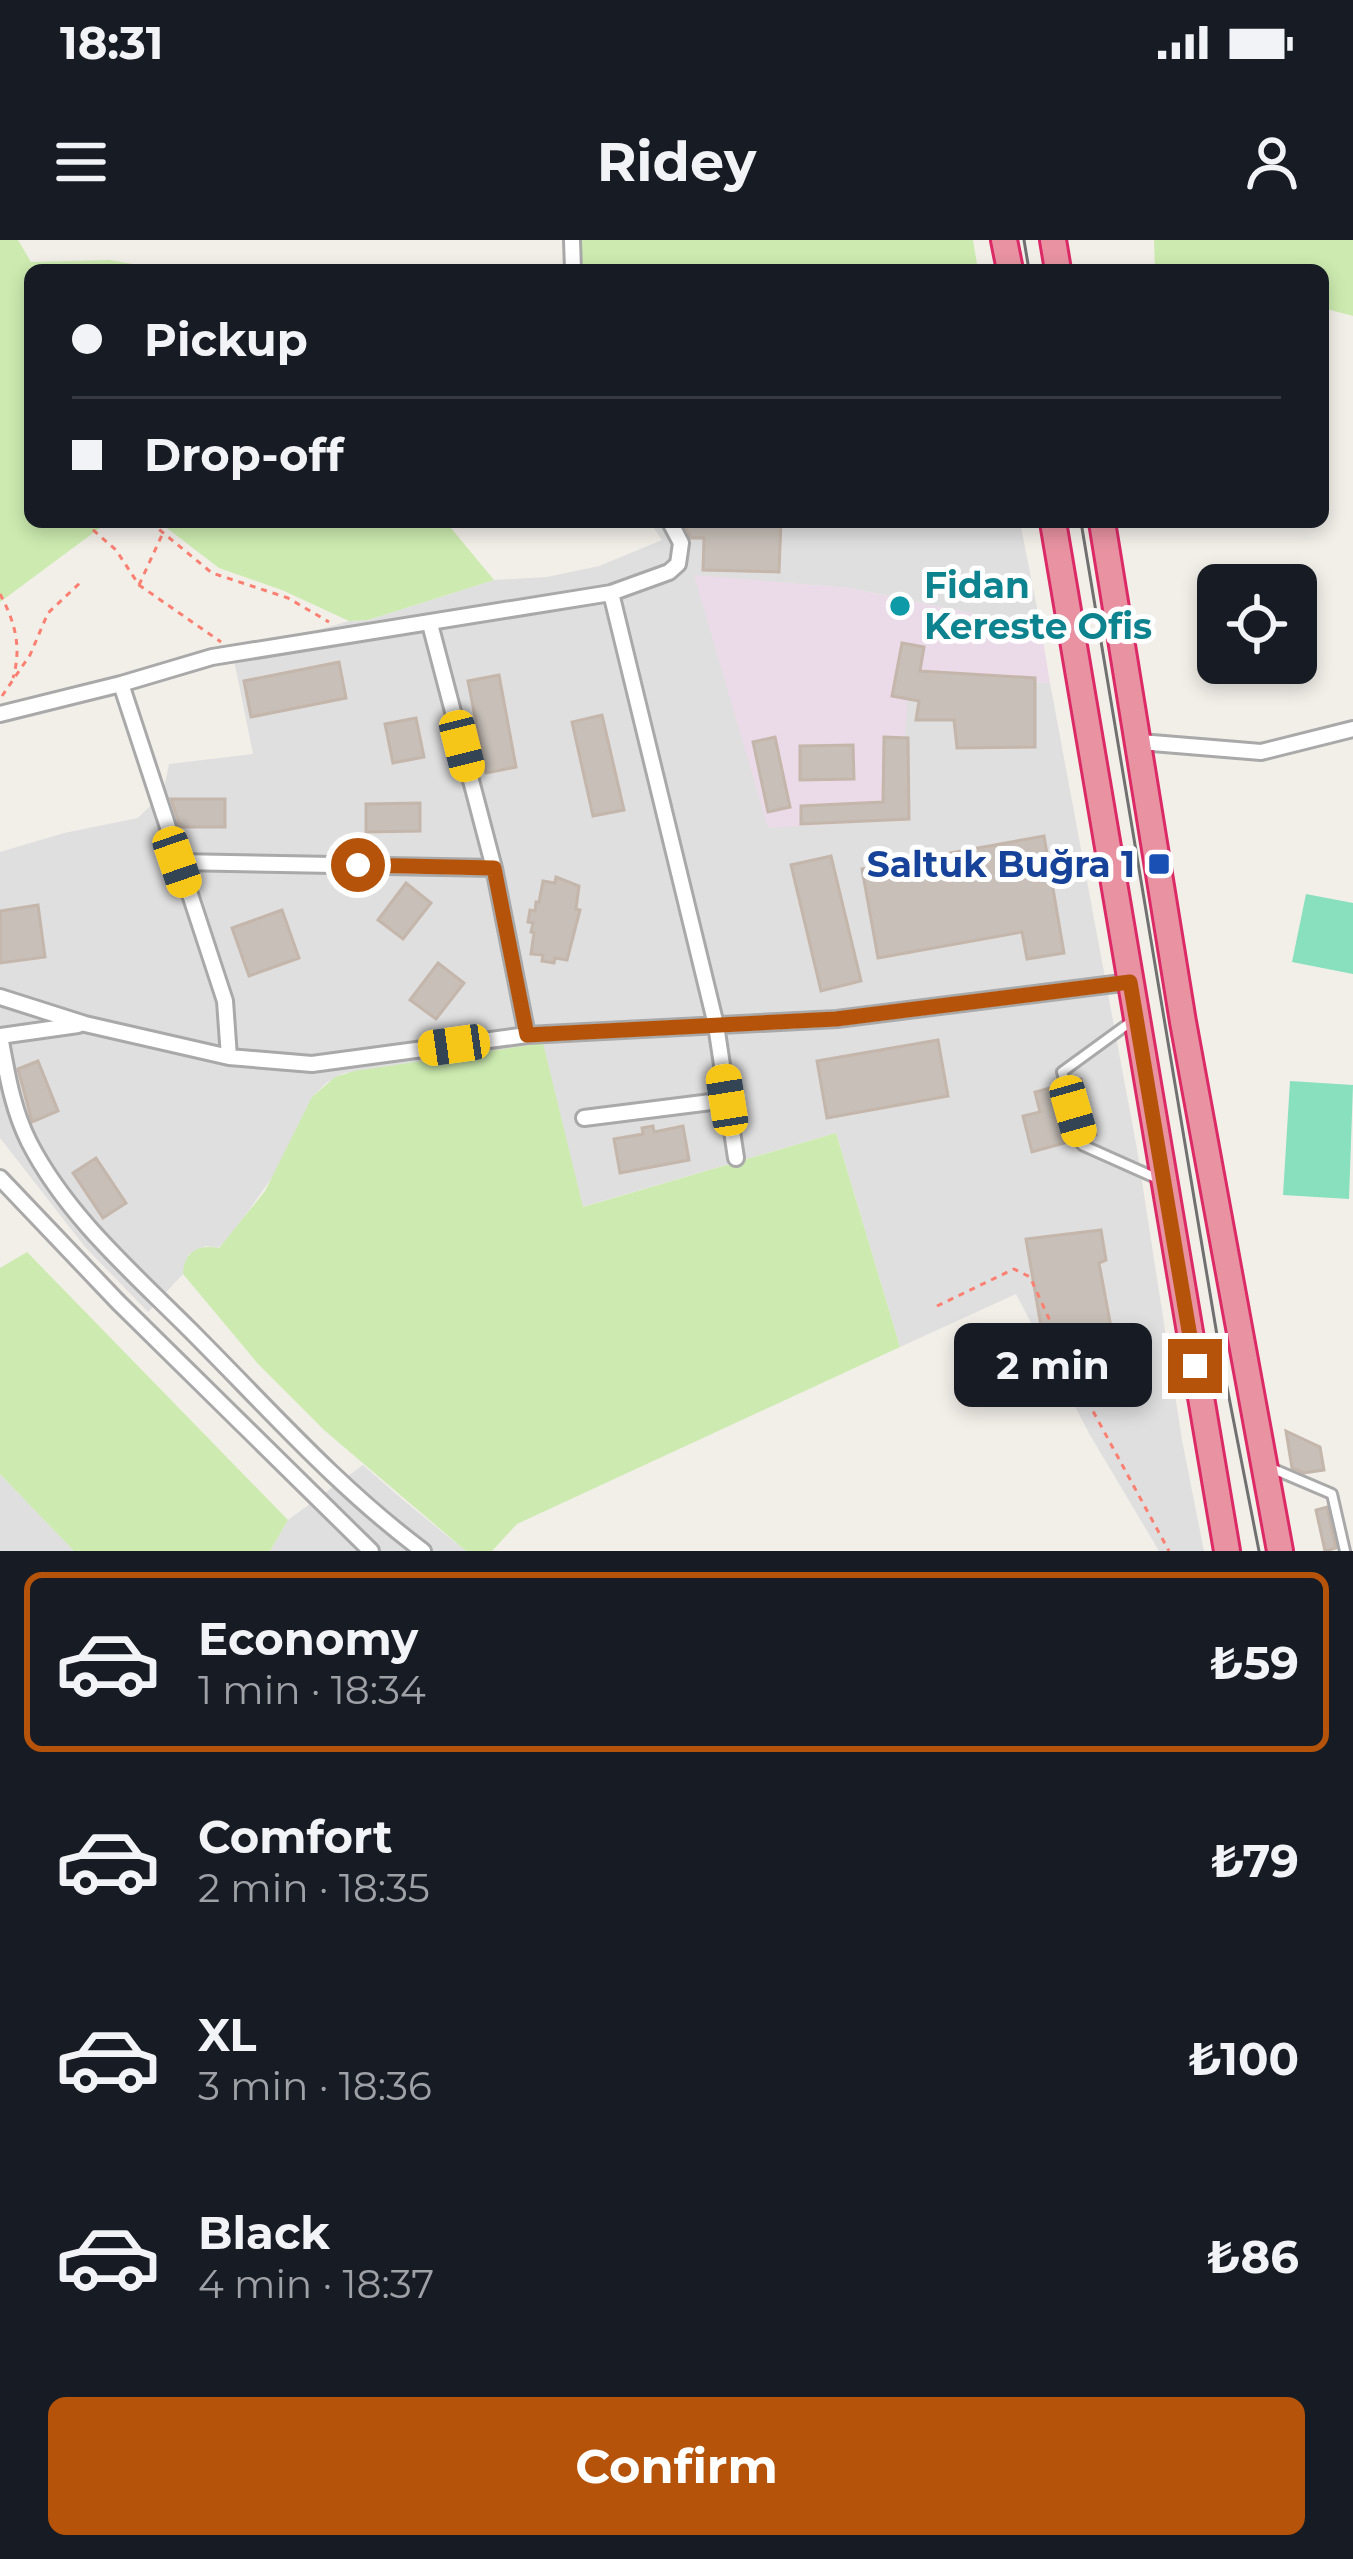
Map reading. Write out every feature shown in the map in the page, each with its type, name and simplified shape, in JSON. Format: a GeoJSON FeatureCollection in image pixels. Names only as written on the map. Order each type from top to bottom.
{"type":"FeatureCollection","features":[{"type":"Feature","properties":{"kind":"highway"},"geometry":{"type":"LineString","coordinates":[[1054,528],[1227,1551]]}},
{"type":"Feature","properties":{"kind":"highway"},"geometry":{"type":"LineString","coordinates":[[1103,528],[1183,1022],[1280,1551]]}},
{"type":"Feature","properties":{"kind":"street"},"geometry":{"type":"LineString","coordinates":[[0,714],[237,653],[611,593],[674,568],[682,550],[673,528]]}},
{"type":"Feature","properties":{"kind":"street"},"geometry":{"type":"LineString","coordinates":[[611,593],[716,1025],[736,1158]]}},
{"type":"Feature","properties":{"kind":"street"},"geometry":{"type":"LineString","coordinates":[[430,624],[494,868],[527,1035]]}},
{"type":"Feature","properties":{"kind":"street"},"geometry":{"type":"LineString","coordinates":[[121,684],[225,1001],[229,1058]]}},
{"type":"Feature","properties":{"kind":"street"},"geometry":{"type":"LineString","coordinates":[[1140,742],[1261,752],[1353,729]]}},
{"type":"Feature","properties":{"kind":"street"},"geometry":{"type":"LineString","coordinates":[[177,862],[494,868]]}},
{"type":"Feature","properties":{"kind":"street"},"geometry":{"type":"LineString","coordinates":[[0,997],[85,1024],[229,1058],[312,1064],[527,1035],[836,1019],[1130,982]]}},
{"type":"Feature","properties":{"kind":"street"},"geometry":{"type":"LineString","coordinates":[[85,1024],[0,1036],[11,1097],[29,1142],[83,1220],[132,1275],[330,1474],[423,1551]]}},
{"type":"Feature","properties":{"kind":"street"},"geometry":{"type":"LineString","coordinates":[[584,1118],[727,1100]]}},
{"type":"Feature","properties":{"kind":"street"},"geometry":{"type":"LineString","coordinates":[[0,1178],[118,1302],[371,1551]]}},
{"type":"Feature","properties":{"kind":"lane"},"geometry":{"type":"LineString","coordinates":[[1137,1017],[1062,1072],[1082,1145],[1163,1181]]}},
{"type":"Feature","properties":{"kind":"lane"},"geometry":{"type":"LineString","coordinates":[[1262,1464],[1332,1494],[1346,1551]]}},
{"type":"Feature","properties":{"kind":"path"},"geometry":{"type":"LineString","coordinates":[[90,528],[116,550],[140,585],[237,653]]}},
{"type":"Feature","properties":{"kind":"path"},"geometry":{"type":"LineString","coordinates":[[157,528],[212,572],[304,605],[350,637]]}},
{"type":"Feature","properties":{"kind":"path"},"geometry":{"type":"LineString","coordinates":[[140,585],[163,533]]}},
{"type":"Feature","properties":{"kind":"path"},"geometry":{"type":"LineString","coordinates":[[0,699],[30,655],[48,614],[82,581]]}},
{"type":"Feature","properties":{"kind":"path"},"geometry":{"type":"LineString","coordinates":[[0,594],[18,647],[11,682]]}},
{"type":"Feature","properties":{"kind":"path"},"geometry":{"type":"LineString","coordinates":[[937,1306],[1014,1269],[1030,1277],[1082,1391],[1169,1551]]}},
{"type":"Feature","properties":{"kind":"shaded area"},"geometry":{"type":"Polygon","coordinates":[[[654,528],[1021,528],[1041,628],[850,588],[695,576],[908,677],[1050,683],[1137,1149],[1204,1551],[1159,1551],[1090,1435],[1016,1294],[900,1347],[836,1133],[582,1207],[365,1070],[344,1073],[312,1097],[278,1169],[235,1230],[218,1248],[206,1246],[189,1254],[183,1274],[148,1312],[85,1247],[0,1138],[0,852],[138,818],[163,793],[169,764],[253,754],[233,655],[349,621],[368,620],[494,580],[547,577],[599,566],[662,540],[654,528]]]}},
{"type":"Feature","properties":{"kind":"shaded area"},"geometry":{"type":"Polygon","coordinates":[[[694,575],[850,588],[1041,628],[1050,683],[909,677],[899,820],[768,828],[694,575]]]}},
{"type":"Feature","properties":{"kind":"shaded area"},"geometry":{"type":"Polygon","coordinates":[[[363,1465],[466,1551],[270,1551],[288,1520],[363,1465]]]}},
{"type":"Feature","properties":{"kind":"shaded area"},"geometry":{"type":"Polygon","coordinates":[[[0,1474],[74,1551],[0,1551],[0,1474]]]}},
{"type":"Feature","properties":{"kind":"green space"},"geometry":{"type":"Polygon","coordinates":[[[0,240],[18,240],[31,262],[133,264],[24,264],[24,528],[100,528],[0,602],[0,240]]]}},
{"type":"Feature","properties":{"kind":"green space"},"geometry":{"type":"Polygon","coordinates":[[[577,240],[973,240],[977,264],[579,264],[577,240]]]}},
{"type":"Feature","properties":{"kind":"green space"},"geometry":{"type":"Polygon","coordinates":[[[1154,240],[1353,240],[1353,316],[1329,310],[1329,264],[1155,264],[1154,240]]]}},
{"type":"Feature","properties":{"kind":"green space"},"geometry":{"type":"Polygon","coordinates":[[[167,528],[451,528],[494,580],[368,620],[349,621],[219,568],[167,528]]]}},
{"type":"Feature","properties":{"kind":"green space"},"geometry":{"type":"Polygon","coordinates":[[[1306,894],[1353,903],[1353,974],[1292,962],[1306,894]]]}},
{"type":"Feature","properties":{"kind":"green space"},"geometry":{"type":"Polygon","coordinates":[[[543,1043],[583,1207],[836,1133],[900,1347],[517,1524],[492,1551],[466,1551],[324,1430],[258,1364],[183,1274],[184,1266],[194,1251],[219,1248],[265,1191],[312,1097],[335,1077],[543,1043]]]}},
{"type":"Feature","properties":{"kind":"green space"},"geometry":{"type":"Polygon","coordinates":[[[1290,1081],[1353,1085],[1349,1199],[1283,1195],[1290,1081]]]}},
{"type":"Feature","properties":{"kind":"green space"},"geometry":{"type":"Polygon","coordinates":[[[27,1252],[288,1520],[270,1551],[74,1551],[0,1474],[0,1268],[27,1252]]]}},
{"type":"Feature","properties":{"kind":"building"},"geometry":{"type":"Polygon","coordinates":[[[686,528],[781,528],[779,572],[703,570],[704,538],[691,538],[686,528]]]}},
{"type":"Feature","properties":{"kind":"building"},"geometry":{"type":"Polygon","coordinates":[[[902,643],[924,647],[920,671],[1035,678],[1035,747],[957,748],[954,720],[916,720],[919,701],[892,696],[902,643]]]}},
{"type":"Feature","properties":{"kind":"building"},"geometry":{"type":"Polygon","coordinates":[[[339,662],[346,698],[251,717],[244,681],[339,662]]]}},
{"type":"Feature","properties":{"kind":"building"},"geometry":{"type":"Polygon","coordinates":[[[499,675],[516,767],[486,773],[468,681],[499,675]]]}},
{"type":"Feature","properties":{"kind":"building"},"geometry":{"type":"Polygon","coordinates":[[[602,715],[624,810],[593,816],[572,722],[602,715]]]}},
{"type":"Feature","properties":{"kind":"building"},"geometry":{"type":"Polygon","coordinates":[[[416,718],[424,757],[393,763],[385,724],[416,718]]]}},
{"type":"Feature","properties":{"kind":"building"},"geometry":{"type":"Polygon","coordinates":[[[775,737],[790,807],[768,812],[753,742],[775,737]]]}},
{"type":"Feature","properties":{"kind":"building"},"geometry":{"type":"Polygon","coordinates":[[[884,737],[908,738],[909,819],[801,824],[801,806],[883,802],[884,737]]]}},
{"type":"Feature","properties":{"kind":"building"},"geometry":{"type":"Polygon","coordinates":[[[853,745],[854,779],[800,780],[800,746],[853,745]]]}},
{"type":"Feature","properties":{"kind":"building"},"geometry":{"type":"Polygon","coordinates":[[[171,799],[225,799],[225,827],[180,827],[171,799]]]}},
{"type":"Feature","properties":{"kind":"building"},"geometry":{"type":"Polygon","coordinates":[[[420,803],[420,831],[366,832],[366,804],[420,803]]]}},
{"type":"Feature","properties":{"kind":"building"},"geometry":{"type":"Polygon","coordinates":[[[1044,836],[1064,953],[1027,959],[1022,932],[878,958],[862,869],[1044,836]]]}},
{"type":"Feature","properties":{"kind":"building"},"geometry":{"type":"Polygon","coordinates":[[[831,856],[861,981],[821,991],[791,865],[831,856]]]}},
{"type":"Feature","properties":{"kind":"building"},"geometry":{"type":"Polygon","coordinates":[[[556,877],[579,886],[576,909],[580,910],[567,960],[555,958],[554,963],[531,954],[534,933],[533,923],[528,922],[543,881],[555,883],[556,877]]]}},
{"type":"Feature","properties":{"kind":"building"},"geometry":{"type":"Polygon","coordinates":[[[406,883],[431,903],[403,939],[378,920],[406,883]]]}},
{"type":"Feature","properties":{"kind":"building"},"geometry":{"type":"Polygon","coordinates":[[[38,905],[45,957],[0,963],[0,911],[38,905]]]}},
{"type":"Feature","properties":{"kind":"building"},"geometry":{"type":"Polygon","coordinates":[[[282,910],[299,958],[249,976],[232,928],[282,910]]]}},
{"type":"Feature","properties":{"kind":"building"},"geometry":{"type":"Polygon","coordinates":[[[438,963],[464,983],[436,1019],[410,1000],[438,963]]]}},
{"type":"Feature","properties":{"kind":"building"},"geometry":{"type":"Polygon","coordinates":[[[938,1040],[948,1096],[827,1118],[817,1061],[938,1040]]]}},
{"type":"Feature","properties":{"kind":"building"},"geometry":{"type":"Polygon","coordinates":[[[38,1061],[58,1111],[32,1122],[18,1069],[38,1061]]]}},
{"type":"Feature","properties":{"kind":"building"},"geometry":{"type":"Polygon","coordinates":[[[1081,1079],[1096,1135],[1088,1137],[1073,1081],[1081,1079]]]}},
{"type":"Feature","properties":{"kind":"building"},"geometry":{"type":"Polygon","coordinates":[[[1057,1086],[1072,1141],[1032,1152],[1023,1116],[1040,1112],[1035,1092],[1057,1086]]]}},
{"type":"Feature","properties":{"kind":"building"},"geometry":{"type":"Polygon","coordinates":[[[653,1126],[654,1132],[683,1126],[689,1160],[620,1173],[614,1139],[643,1134],[642,1128],[653,1126]]]}},
{"type":"Feature","properties":{"kind":"building"},"geometry":{"type":"Polygon","coordinates":[[[96,1158],[126,1203],[103,1218],[73,1173],[96,1158]]]}},
{"type":"Feature","properties":{"kind":"building"},"geometry":{"type":"Polygon","coordinates":[[[1101,1230],[1106,1260],[1099,1263],[1121,1381],[1080,1389],[1078,1380],[1061,1382],[1041,1326],[1026,1239],[1101,1230]]]}},
{"type":"Feature","properties":{"kind":"building"},"geometry":{"type":"Polygon","coordinates":[[[1286,1431],[1320,1447],[1324,1470],[1304,1473],[1292,1468],[1286,1431]]]}},
{"type":"Feature","properties":{"kind":"building"},"geometry":{"type":"Polygon","coordinates":[[[1327,1507],[1336,1548],[1325,1551],[1316,1510],[1327,1507]]]}},
{"type":"Feature","properties":{"kind":"tram line"},"geometry":{"type":"LineString","coordinates":[[1024,240],[1028,264]]}},
{"type":"Feature","properties":{"kind":"tram line"},"geometry":{"type":"LineString","coordinates":[[1082,528],[1218,1341],[1259,1551]]}},
{"type":"Feature","properties":{"kind":"place","name":"Fidan Kereste Ofis"},"geometry":{"type":"Point","coordinates":[900,606]}},
{"type":"Feature","properties":{"kind":"place","name":"Saltuk Buğra 1"},"geometry":{"type":"Point","coordinates":[1159,864]}},
{"type":"Feature","properties":{"kind":"route"},"geometry":{"type":"LineString","coordinates":[[358,865],[494,868],[527,1035],[806,1022],[1130,982],[1195,1366]]}}]}
